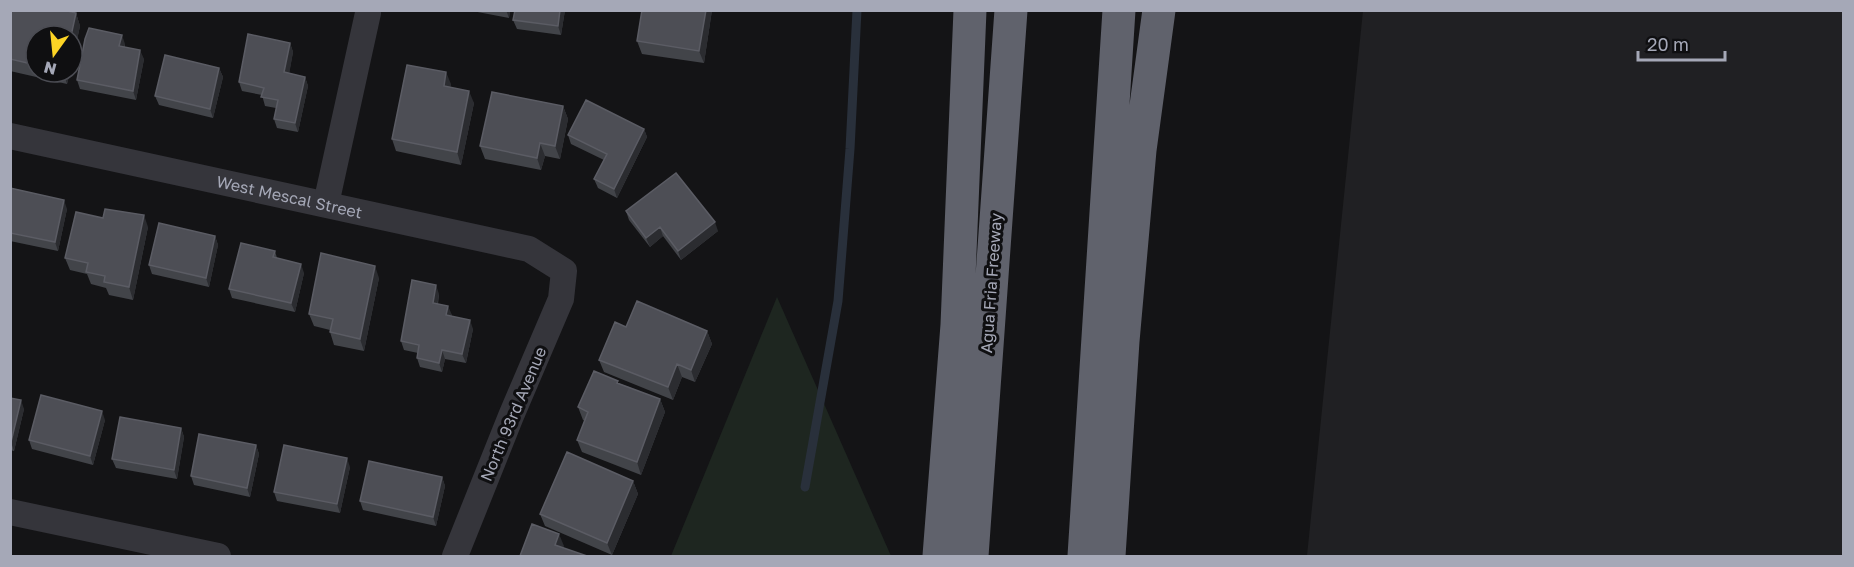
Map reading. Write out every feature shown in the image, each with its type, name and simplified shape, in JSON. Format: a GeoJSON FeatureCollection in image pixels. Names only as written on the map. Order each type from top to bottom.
{"type":"FeatureCollection","features":[{"type":"Feature","properties":{"kind":"highway"},"geometry":{"type":"LineString","coordinates":[[939,556],[957,325],[970,10]]}},
{"type":"Feature","properties":{"kind":"highway","name":"Agua Fria Freeway"},"geometry":{"type":"LineString","coordinates":[[972,556],[1011,10]]}},
{"type":"Feature","properties":{"kind":"highway"},"geometry":{"type":"LineString","coordinates":[[1084,556],[1119,10]]}},
{"type":"Feature","properties":{"kind":"highway"},"geometry":{"type":"LineString","coordinates":[[1109,556],[1123,341],[1138,174],[1159,10]]}},
{"type":"Feature","properties":{"kind":"street"},"geometry":{"type":"LineString","coordinates":[[326,204],[368,13]]}},
{"type":"Feature","properties":{"kind":"street","name":"West Mescal Street"},"geometry":{"type":"LineString","coordinates":[[10,136],[529,249],[564,271]]}},
{"type":"Feature","properties":{"kind":"street","name":"North 93rd Avenue"},"geometry":{"type":"LineString","coordinates":[[454,556],[561,299],[564,271]]}},
{"type":"Feature","properties":{"kind":"street"},"geometry":{"type":"LineString","coordinates":[[10,512],[218,556]]}},
{"type":"Feature","properties":{"kind":"shaded area"},"geometry":{"type":"Polygon","coordinates":[[[1363,11],[1843,11],[1843,556],[1307,556],[1363,11]]]}},
{"type":"Feature","properties":{"kind":"shaded area"},"geometry":{"type":"Polygon","coordinates":[[[777,297],[891,556],[671,556],[777,297]]]}},
{"type":"Feature","properties":{"kind":"building"},"geometry":{"type":"Polygon","coordinates":[[[11,10],[63,10],[76,13],[74,24],[24,24],[24,62],[10,59],[11,10]]]}},
{"type":"Feature","properties":{"kind":"building"},"geometry":{"type":"Polygon","coordinates":[[[515,10],[560,10],[558,26],[513,20],[515,10]]]}},
{"type":"Feature","properties":{"kind":"building"},"geometry":{"type":"Polygon","coordinates":[[[642,10],[706,10],[699,51],[637,41],[642,10]]]}},
{"type":"Feature","properties":{"kind":"building"},"geometry":{"type":"Polygon","coordinates":[[[89,28],[122,35],[119,46],[140,50],[133,91],[84,81],[85,39],[89,28]]]}},
{"type":"Feature","properties":{"kind":"building"},"geometry":{"type":"Polygon","coordinates":[[[248,34],[290,43],[284,72],[305,77],[295,123],[274,119],[278,100],[261,97],[264,88],[239,82],[248,34]]]}},
{"type":"Feature","properties":{"kind":"building"},"geometry":{"type":"Polygon","coordinates":[[[165,55],[219,68],[210,109],[155,96],[165,55]]]}},
{"type":"Feature","properties":{"kind":"building"},"geometry":{"type":"Polygon","coordinates":[[[407,65],[446,72],[444,86],[469,91],[457,152],[392,139],[407,65]]]}},
{"type":"Feature","properties":{"kind":"building"},"geometry":{"type":"Polygon","coordinates":[[[492,92],[563,106],[555,146],[540,143],[537,158],[480,146],[492,92]]]}},
{"type":"Feature","properties":{"kind":"building"},"geometry":{"type":"Polygon","coordinates":[[[586,100],[644,129],[614,189],[594,179],[607,154],[568,135],[586,100]]]}},
{"type":"Feature","properties":{"kind":"building"},"geometry":{"type":"Polygon","coordinates":[[[676,173],[715,222],[678,251],[660,227],[646,238],[626,211],[676,173]]]}},
{"type":"Feature","properties":{"kind":"building"},"geometry":{"type":"Polygon","coordinates":[[[10,188],[64,200],[55,242],[10,233],[10,188]]]}},
{"type":"Feature","properties":{"kind":"building"},"geometry":{"type":"Polygon","coordinates":[[[105,209],[144,215],[129,287],[104,282],[105,276],[86,272],[88,263],[65,258],[76,212],[103,218],[105,209]]]}},
{"type":"Feature","properties":{"kind":"building"},"geometry":{"type":"Polygon","coordinates":[[[159,223],[215,236],[206,278],[149,265],[159,223]]]}},
{"type":"Feature","properties":{"kind":"building"},"geometry":{"type":"Polygon","coordinates":[[[241,243],[275,251],[273,257],[301,264],[291,303],[229,289],[241,243]]]}},
{"type":"Feature","properties":{"kind":"building"},"geometry":{"type":"Polygon","coordinates":[[[321,253],[375,266],[360,339],[330,332],[333,319],[309,314],[321,253]]]}},
{"type":"Feature","properties":{"kind":"building"},"geometry":{"type":"Polygon","coordinates":[[[412,280],[436,285],[433,303],[448,306],[446,315],[470,320],[462,354],[442,350],[439,363],[417,358],[419,345],[401,341],[412,280]]]}},
{"type":"Feature","properties":{"kind":"building"},"geometry":{"type":"Polygon","coordinates":[[[637,301],[707,331],[691,370],[677,364],[668,387],[599,360],[615,322],[626,327],[637,301]]]}},
{"type":"Feature","properties":{"kind":"building"},"geometry":{"type":"Polygon","coordinates":[[[594,371],[618,381],[617,383],[660,399],[637,462],[577,440],[588,412],[578,407],[594,371]]]}},
{"type":"Feature","properties":{"kind":"building"},"geometry":{"type":"Polygon","coordinates":[[[41,395],[102,411],[90,456],[29,440],[41,395]]]}},
{"type":"Feature","properties":{"kind":"building"},"geometry":{"type":"Polygon","coordinates":[[[10,398],[21,400],[11,442],[10,442],[10,398]]]}},
{"type":"Feature","properties":{"kind":"building"},"geometry":{"type":"Polygon","coordinates":[[[120,417],[181,428],[174,470],[112,459],[120,417]]]}},
{"type":"Feature","properties":{"kind":"building"},"geometry":{"type":"Polygon","coordinates":[[[199,434],[256,445],[247,488],[191,476],[199,434]]]}},
{"type":"Feature","properties":{"kind":"building"},"geometry":{"type":"Polygon","coordinates":[[[284,445],[347,458],[337,504],[274,492],[284,445]]]}},
{"type":"Feature","properties":{"kind":"building"},"geometry":{"type":"Polygon","coordinates":[[[567,452],[633,481],[607,543],[540,514],[567,452]]]}},
{"type":"Feature","properties":{"kind":"building"},"geometry":{"type":"Polygon","coordinates":[[[369,461],[442,477],[433,517],[360,501],[369,461]]]}},
{"type":"Feature","properties":{"kind":"building"},"geometry":{"type":"Polygon","coordinates":[[[532,524],[559,534],[555,545],[587,556],[520,556],[532,524]]]}},
{"type":"Feature","properties":{"kind":"waterway"},"geometry":{"type":"LineString","coordinates":[[805,487],[838,301],[850,149],[857,10]]}}]}
